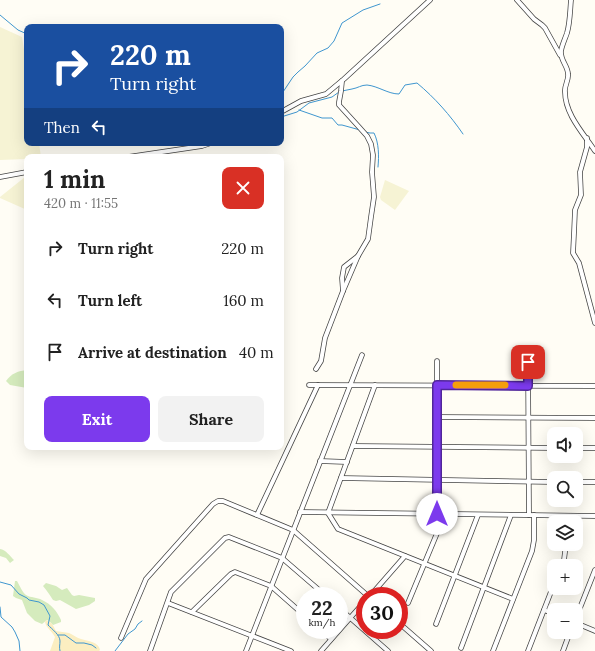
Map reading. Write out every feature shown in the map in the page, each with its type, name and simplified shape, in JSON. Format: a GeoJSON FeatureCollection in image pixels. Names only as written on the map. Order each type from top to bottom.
{"type":"FeatureCollection","features":[{"type":"Feature","properties":{"kind":"street"},"geometry":{"type":"LineString","coordinates":[[284,110],[301,101],[326,94],[342,82],[430,0]]}},
{"type":"Feature","properties":{"kind":"street"},"geometry":{"type":"LineString","coordinates":[[517,0],[534,19],[545,28],[562,57]]}},
{"type":"Feature","properties":{"kind":"street"},"geometry":{"type":"LineString","coordinates":[[571,0],[568,32],[561,50],[565,67],[568,72],[565,100],[569,112],[595,151]]}},
{"type":"Feature","properties":{"kind":"street"},"geometry":{"type":"LineString","coordinates":[[316,369],[321,361],[326,338],[343,291],[358,256],[368,240],[374,197],[371,144],[367,136],[339,105],[342,82]]}},
{"type":"Feature","properties":{"kind":"street"},"geometry":{"type":"LineString","coordinates":[[587,138],[587,147],[580,172],[581,195],[575,210],[573,253],[578,263],[595,323]]}},
{"type":"Feature","properties":{"kind":"street"},"geometry":{"type":"LineString","coordinates":[[148,154],[202,146]]}},
{"type":"Feature","properties":{"kind":"street"},"geometry":{"type":"LineString","coordinates":[[0,177],[24,173]]}},
{"type":"Feature","properties":{"kind":"street"},"geometry":{"type":"LineString","coordinates":[[343,291],[342,278],[344,267],[358,256]]}},
{"type":"Feature","properties":{"kind":"street"},"geometry":{"type":"LineString","coordinates":[[246,651],[362,355]]}},
{"type":"Feature","properties":{"kind":"street"},"geometry":{"type":"LineString","coordinates":[[437,361],[437,514]]}},
{"type":"Feature","properties":{"kind":"street"},"geometry":{"type":"LineString","coordinates":[[493,651],[532,551],[534,540],[529,481],[528,362]]}},
{"type":"Feature","properties":{"kind":"street"},"geometry":{"type":"LineString","coordinates":[[309,385],[595,386]]}},
{"type":"Feature","properties":{"kind":"street"},"geometry":{"type":"LineString","coordinates":[[257,515],[318,385]]}},
{"type":"Feature","properties":{"kind":"street"},"geometry":{"type":"LineString","coordinates":[[328,513],[375,385]]}},
{"type":"Feature","properties":{"kind":"street"},"geometry":{"type":"LineString","coordinates":[[437,417],[595,418]]}},
{"type":"Feature","properties":{"kind":"street"},"geometry":{"type":"LineString","coordinates":[[353,446],[547,448]]}},
{"type":"Feature","properties":{"kind":"street"},"geometry":{"type":"LineString","coordinates":[[583,448],[595,448]]}},
{"type":"Feature","properties":{"kind":"street"},"geometry":{"type":"LineString","coordinates":[[320,461],[347,462]]}},
{"type":"Feature","properties":{"kind":"street"},"geometry":{"type":"LineString","coordinates":[[341,478],[547,482]]}},
{"type":"Feature","properties":{"kind":"street"},"geometry":{"type":"LineString","coordinates":[[583,482],[595,482]]}},
{"type":"Feature","properties":{"kind":"street"},"geometry":{"type":"LineString","coordinates":[[121,638],[146,579],[213,504],[218,501],[223,501],[293,530],[359,587]]}},
{"type":"Feature","properties":{"kind":"street"},"geometry":{"type":"LineString","coordinates":[[300,512],[547,515]]}},
{"type":"Feature","properties":{"kind":"street"},"geometry":{"type":"LineString","coordinates":[[328,513],[338,529],[513,599]]}},
{"type":"Feature","properties":{"kind":"street"},"geometry":{"type":"LineString","coordinates":[[408,603],[445,514]]}},
{"type":"Feature","properties":{"kind":"street"},"geometry":{"type":"LineString","coordinates":[[436,624],[478,515]]}},
{"type":"Feature","properties":{"kind":"street"},"geometry":{"type":"LineString","coordinates":[[461,648],[511,515]]}},
{"type":"Feature","properties":{"kind":"street"},"geometry":{"type":"LineString","coordinates":[[583,516],[595,516]]}},
{"type":"Feature","properties":{"kind":"street"},"geometry":{"type":"LineString","coordinates":[[150,651],[172,592],[225,538],[229,537],[282,558],[316,587]]}},
{"type":"Feature","properties":{"kind":"street"},"geometry":{"type":"LineString","coordinates":[[377,587],[405,556]]}},
{"type":"Feature","properties":{"kind":"street"},"geometry":{"type":"LineString","coordinates":[[582,603],[595,570]]}},
{"type":"Feature","properties":{"kind":"street"},"geometry":{"type":"LineString","coordinates":[[192,612],[231,574],[235,572],[271,586],[296,608]]}},
{"type":"Feature","properties":{"kind":"street"},"geometry":{"type":"LineString","coordinates":[[528,651],[550,595]]}},
{"type":"Feature","properties":{"kind":"street"},"geometry":{"type":"LineString","coordinates":[[168,602],[291,651]]}},
{"type":"Feature","properties":{"kind":"street"},"geometry":{"type":"LineString","coordinates":[[356,611],[350,618],[382,649],[388,651]]}},
{"type":"Feature","properties":{"kind":"street"},"geometry":{"type":"LineString","coordinates":[[583,626],[595,631]]}},
{"type":"Feature","properties":{"kind":"street"},"geometry":{"type":"LineString","coordinates":[[408,631],[431,651]]}},
{"type":"Feature","properties":{"kind":"street"},"geometry":{"type":"LineString","coordinates":[[320,651],[331,639]]}},
{"type":"Feature","properties":{"kind":"street"},"geometry":{"type":"LineString","coordinates":[[563,651],[567,639]]}},
{"type":"Feature","properties":{"kind":"shaded area"},"geometry":{"type":"Polygon","coordinates":[[[0,27],[22,37],[24,50],[24,146],[39,146],[41,154],[24,154],[24,159],[0,160],[0,27]]]}},
{"type":"Feature","properties":{"kind":"shaded area"},"geometry":{"type":"Polygon","coordinates":[[[24,178],[24,209],[0,197],[24,178]]]}},
{"type":"Feature","properties":{"kind":"shaded area"},"geometry":{"type":"Polygon","coordinates":[[[385,180],[409,191],[395,210],[381,200],[380,197],[385,180]]]}},
{"type":"Feature","properties":{"kind":"green space"},"geometry":{"type":"Polygon","coordinates":[[[24,370],[24,387],[10,385],[6,381],[15,373],[24,370]]]}},
{"type":"Feature","properties":{"kind":"green space"},"geometry":{"type":"Polygon","coordinates":[[[0,549],[6,552],[14,560],[10,563],[6,558],[0,556],[0,549]]]}},
{"type":"Feature","properties":{"kind":"green space"},"geometry":{"type":"Polygon","coordinates":[[[15,581],[17,581],[22,591],[26,595],[40,599],[51,606],[58,614],[61,622],[53,625],[47,620],[42,624],[35,621],[27,613],[22,600],[13,596],[15,581]]]}},
{"type":"Feature","properties":{"kind":"green space"},"geometry":{"type":"Polygon","coordinates":[[[46,583],[56,586],[62,590],[67,588],[74,596],[79,595],[95,598],[95,601],[89,605],[76,609],[60,600],[53,600],[43,586],[46,583]]]}},
{"type":"Feature","properties":{"kind":"sand"},"geometry":{"type":"Polygon","coordinates":[[[46,620],[51,623],[56,631],[69,633],[80,639],[93,642],[98,645],[100,650],[50,651],[55,637],[47,626],[45,622],[46,620]]]}},
{"type":"Feature","properties":{"kind":"waterway"},"geometry":{"type":"LineString","coordinates":[[284,90],[293,77],[317,53],[328,48],[334,41],[342,23],[363,10],[380,4]]}},
{"type":"Feature","properties":{"kind":"waterway"},"geometry":{"type":"LineString","coordinates":[[0,15],[18,30],[24,33]]}},
{"type":"Feature","properties":{"kind":"waterway"},"geometry":{"type":"LineString","coordinates":[[342,91],[367,85],[391,93],[399,94],[405,85],[417,83],[442,107],[463,134]]}},
{"type":"Feature","properties":{"kind":"waterway"},"geometry":{"type":"LineString","coordinates":[[284,116],[297,112],[309,103],[332,97],[339,92]]}},
{"type":"Feature","properties":{"kind":"waterway"},"geometry":{"type":"LineString","coordinates":[[299,110],[322,118],[332,118],[338,125],[360,130]]}},
{"type":"Feature","properties":{"kind":"waterway"},"geometry":{"type":"LineString","coordinates":[[365,132],[374,133],[376,137],[378,167]]}},
{"type":"Feature","properties":{"kind":"waterway"},"geometry":{"type":"LineString","coordinates":[[0,582],[11,585],[19,594],[29,600],[39,602],[44,605],[50,616],[48,625],[56,632],[60,639],[60,651]]}},
{"type":"Feature","properties":{"kind":"waterway"},"geometry":{"type":"LineString","coordinates":[[0,607],[1,617],[12,627],[15,632],[19,641],[20,651]]}},
{"type":"Feature","properties":{"kind":"waterway"},"geometry":{"type":"LineString","coordinates":[[115,651],[128,634],[142,621]]}},
{"type":"Feature","properties":{"kind":"waterway"},"geometry":{"type":"LineString","coordinates":[[58,635],[65,635],[76,643],[84,643],[92,645],[96,648]]}},
{"type":"Feature","properties":{"kind":"slow traffic"},"geometry":{"type":"LineString","coordinates":[[456,385],[505,385]]}},
{"type":"Feature","properties":{"kind":"route"},"geometry":{"type":"LineString","coordinates":[[437,514],[437,385],[528,386],[528,362]]}}]}
